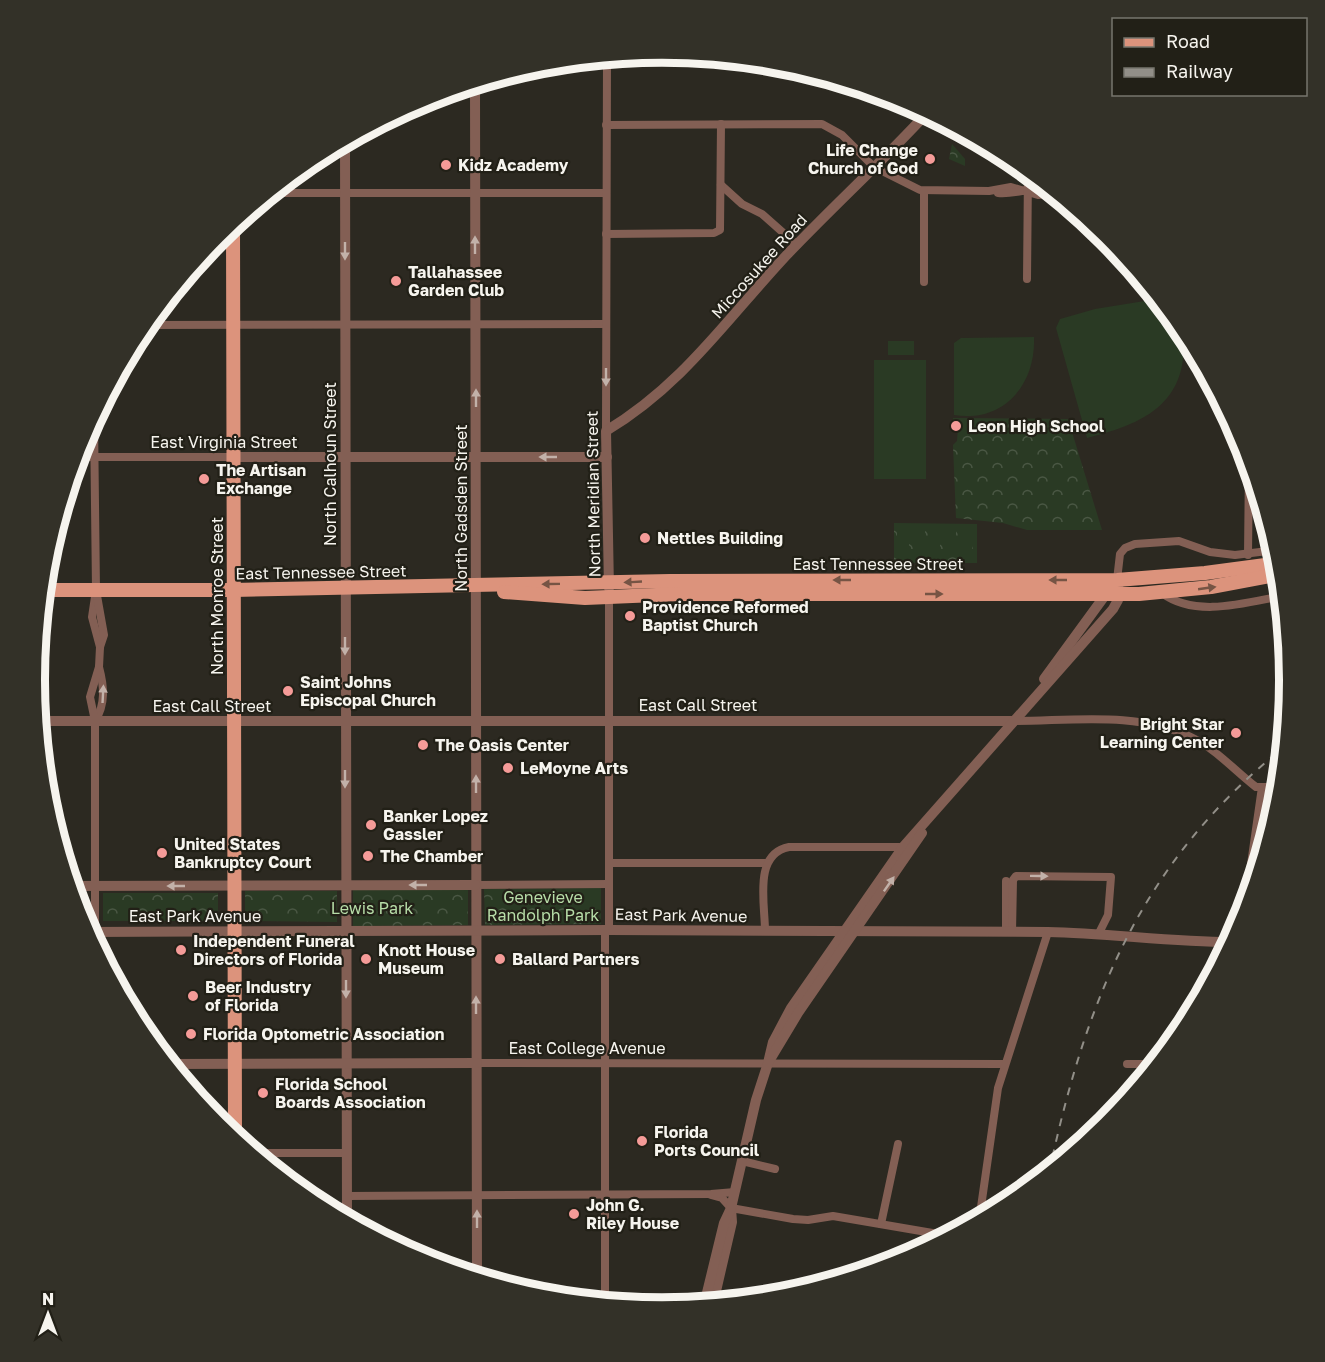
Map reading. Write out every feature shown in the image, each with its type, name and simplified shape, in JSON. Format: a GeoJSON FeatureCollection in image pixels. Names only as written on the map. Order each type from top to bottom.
{"type":"FeatureCollection","features":[{"type":"Feature","properties":{"kind":"main road","name":"North Monroe Street"},"geometry":{"type":"LineString","coordinates":[[233,237],[235,1127]]}},
{"type":"Feature","properties":{"kind":"main road","name":"East Tennessee Street"},"geometry":{"type":"LineString","coordinates":[[875,587],[1072,594],[1269,564]]}},
{"type":"Feature","properties":{"kind":"main road","name":"East Tennessee Street"},"geometry":{"type":"LineString","coordinates":[[52,590],[233,590],[476,585],[530,595],[724,587],[1114,589],[1162,593],[1229,585],[1271,576]]}},
{"type":"Feature","properties":{"kind":"street","name":"North Meridian Street"},"geometry":{"type":"LineString","coordinates":[[605,1295],[604,1063],[609,884],[609,590],[606,431],[607,67]]}},
{"type":"Feature","properties":{"kind":"street","name":"North Gadsden Street"},"geometry":{"type":"LineString","coordinates":[[475,93],[477,1270]]}},
{"type":"Feature","properties":{"kind":"street","name":"Miccosukee Road"},"geometry":{"type":"LineString","coordinates":[[606,431],[657,397],[696,359],[796,245],[920,120]]}},
{"type":"Feature","properties":{"kind":"street"},"geometry":{"type":"LineString","coordinates":[[606,234],[714,233],[720,231],[721,124]]}},
{"type":"Feature","properties":{"kind":"street"},"geometry":{"type":"LineString","coordinates":[[606,125],[825,124],[842,135],[874,167],[924,191],[989,191],[1011,194],[1035,189]]}},
{"type":"Feature","properties":{"kind":"street","name":"North Calhoun Street"},"geometry":{"type":"LineString","coordinates":[[345,152],[347,1212]]}},
{"type":"Feature","properties":{"kind":"street"},"geometry":{"type":"LineString","coordinates":[[1027,279],[1028,184]]}},
{"type":"Feature","properties":{"kind":"street"},"geometry":{"type":"LineString","coordinates":[[722,185],[742,204],[762,214],[796,245]]}},
{"type":"Feature","properties":{"kind":"street"},"geometry":{"type":"LineString","coordinates":[[924,191],[924,282]]}},
{"type":"Feature","properties":{"kind":"street"},"geometry":{"type":"LineString","coordinates":[[1028,192],[1042,194]]}},
{"type":"Feature","properties":{"kind":"street"},"geometry":{"type":"LineString","coordinates":[[285,193],[606,193]]}},
{"type":"Feature","properties":{"kind":"street"},"geometry":{"type":"LineString","coordinates":[[158,325],[606,324]]}},
{"type":"Feature","properties":{"kind":"street"},"geometry":{"type":"LineString","coordinates":[[92,918],[95,886],[95,721],[102,710],[99,647],[104,635],[96,590],[94,441]]}},
{"type":"Feature","properties":{"kind":"street","name":"East Virginia Street"},"geometry":{"type":"LineString","coordinates":[[88,457],[607,457]]}},
{"type":"Feature","properties":{"kind":"street"},"geometry":{"type":"LineString","coordinates":[[1248,555],[1249,488]]}},
{"type":"Feature","properties":{"kind":"street"},"geometry":{"type":"LineString","coordinates":[[713,1296],[732,1222],[731,1208],[758,1094],[769,1052],[782,1022],[842,932],[903,847],[1113,609],[1119,555],[1133,544],[1179,541],[1214,553],[1248,555],[1266,552]]}},
{"type":"Feature","properties":{"kind":"street"},"geometry":{"type":"LineString","coordinates":[[1014,721],[1087,620],[1114,589]]}},
{"type":"Feature","properties":{"kind":"street","name":"East Tennessee Street"},"geometry":{"type":"LineString","coordinates":[[1162,593],[1180,602],[1204,606],[1274,597]]}},
{"type":"Feature","properties":{"kind":"street"},"geometry":{"type":"LineString","coordinates":[[1072,594],[1087,605],[1087,620]]}},
{"type":"Feature","properties":{"kind":"street","name":"East Call Street"},"geometry":{"type":"LineString","coordinates":[[46,721],[1116,720],[1161,726],[1191,737],[1214,751],[1256,787],[1262,787]]}},
{"type":"Feature","properties":{"kind":"street"},"geometry":{"type":"LineString","coordinates":[[1250,868],[1262,787],[1271,787]]}},
{"type":"Feature","properties":{"kind":"street"},"geometry":{"type":"LineString","coordinates":[[768,1062],[798,1013],[903,863],[931,817]]}},
{"type":"Feature","properties":{"kind":"street"},"geometry":{"type":"LineString","coordinates":[[765,931],[766,863],[775,851],[789,848],[903,847]]}},
{"type":"Feature","properties":{"kind":"street"},"geometry":{"type":"LineString","coordinates":[[609,862],[766,863]]}},
{"type":"Feature","properties":{"kind":"street"},"geometry":{"type":"LineString","coordinates":[[1009,932],[1013,880],[1016,876],[1111,877],[1108,915],[1102,933]]}},
{"type":"Feature","properties":{"kind":"street"},"geometry":{"type":"LineString","coordinates":[[1006,881],[1009,932]]}},
{"type":"Feature","properties":{"kind":"street","name":"East Park Avenue"},"geometry":{"type":"LineString","coordinates":[[81,886],[609,884]]}},
{"type":"Feature","properties":{"kind":"street","name":"East Park Avenue"},"geometry":{"type":"LineString","coordinates":[[99,932],[607,930],[1048,932],[1102,933],[1222,942]]}},
{"type":"Feature","properties":{"kind":"street"},"geometry":{"type":"LineString","coordinates":[[980,1210],[990,1133],[1005,1064],[1048,932]]}},
{"type":"Feature","properties":{"kind":"street","name":"East College Avenue"},"geometry":{"type":"LineString","coordinates":[[179,1064],[768,1062],[1005,1064]]}},
{"type":"Feature","properties":{"kind":"street"},"geometry":{"type":"LineString","coordinates":[[1127,1064],[1146,1064]]}},
{"type":"Feature","properties":{"kind":"street"},"geometry":{"type":"LineString","coordinates":[[881,1224],[898,1144]]}},
{"type":"Feature","properties":{"kind":"street"},"geometry":{"type":"LineString","coordinates":[[265,1153],[347,1153]]}},
{"type":"Feature","properties":{"kind":"street"},"geometry":{"type":"LineString","coordinates":[[742,1161],[775,1169]]}},
{"type":"Feature","properties":{"kind":"street"},"geometry":{"type":"LineString","coordinates":[[347,1196],[735,1192]]}},
{"type":"Feature","properties":{"kind":"street"},"geometry":{"type":"LineString","coordinates":[[711,1194],[724,1199],[731,1208],[793,1219],[808,1220],[833,1216],[938,1234]]}},
{"type":"Feature","properties":{"kind":"green space"},"geometry":{"type":"Polygon","coordinates":[[[952,144],[965,159],[965,166],[949,159],[952,144]]]}},
{"type":"Feature","properties":{"kind":"green space"},"geometry":{"type":"Polygon","coordinates":[[[1148,300],[1184,352],[1179,377],[1172,392],[1162,404],[1135,422],[1087,438],[1056,328],[1060,319],[1095,309],[1148,300]]]}},
{"type":"Feature","properties":{"kind":"green space"},"geometry":{"type":"Polygon","coordinates":[[[1034,337],[1029,370],[1014,397],[988,413],[972,416],[954,415],[954,343],[961,338],[1034,337]]]}},
{"type":"Feature","properties":{"kind":"green space"},"geometry":{"type":"Polygon","coordinates":[[[888,341],[914,341],[914,355],[888,355],[888,341]]]}},
{"type":"Feature","properties":{"kind":"green space"},"geometry":{"type":"Polygon","coordinates":[[[874,360],[926,360],[926,479],[874,479],[874,360]]]}},
{"type":"Feature","properties":{"kind":"green space"},"geometry":{"type":"Polygon","coordinates":[[[953,418],[1068,419],[1102,530],[1027,530],[1003,523],[956,518],[953,445],[957,441],[958,428],[953,423],[953,418]]]}},
{"type":"Feature","properties":{"kind":"green space"},"geometry":{"type":"Polygon","coordinates":[[[894,523],[977,524],[977,563],[894,563],[894,523]]]}},
{"type":"Feature","properties":{"kind":"green space"},"geometry":{"type":"Polygon","coordinates":[[[897,529],[909,529],[909,555],[897,555],[897,529]]]}},
{"type":"Feature","properties":{"kind":"green space"},"geometry":{"type":"Polygon","coordinates":[[[913,529],[925,529],[925,555],[913,555],[913,529]]]}},
{"type":"Feature","properties":{"kind":"green space"},"geometry":{"type":"Polygon","coordinates":[[[929,529],[940,529],[940,555],[929,555],[929,529]]]}},
{"type":"Feature","properties":{"kind":"green space"},"geometry":{"type":"Polygon","coordinates":[[[944,529],[956,529],[956,555],[944,555],[944,529]]]}},
{"type":"Feature","properties":{"kind":"green space"},"geometry":{"type":"Polygon","coordinates":[[[960,529],[972,529],[972,555],[960,555],[960,529]]]}},
{"type":"Feature","properties":{"kind":"green space","name":"Lewis Park"},"geometry":{"type":"Polygon","coordinates":[[[468,888],[468,925],[353,926],[353,890],[468,888]]]}},
{"type":"Feature","properties":{"kind":"green space","name":"Genevieve Randolph Park"},"geometry":{"type":"Polygon","coordinates":[[[601,888],[601,924],[485,925],[484,889],[601,888]]]}},
{"type":"Feature","properties":{"kind":"green space"},"geometry":{"type":"Polygon","coordinates":[[[245,891],[337,891],[337,922],[245,921],[245,891]]]}},
{"type":"Feature","properties":{"kind":"green space"},"geometry":{"type":"Polygon","coordinates":[[[83,892],[87,892],[87,903],[83,892]]]}},
{"type":"Feature","properties":{"kind":"green space"},"geometry":{"type":"Polygon","coordinates":[[[103,893],[218,893],[218,921],[103,921],[103,893]]]}},
{"type":"Feature","properties":{"kind":"railway"},"geometry":{"type":"LineString","coordinates":[[1052,1159],[1081,1049],[1102,992],[1127,938],[1157,886],[1192,838],[1234,791],[1276,754]]}},
{"type":"Feature","properties":{"kind":"place","name":"Life Change Church of God"},"geometry":{"type":"Point","coordinates":[930,159]}},
{"type":"Feature","properties":{"kind":"place","name":"Kidz Academy"},"geometry":{"type":"Point","coordinates":[446,165]}},
{"type":"Feature","properties":{"kind":"place","name":"Tallahassee Garden Club"},"geometry":{"type":"Point","coordinates":[396,281]}},
{"type":"Feature","properties":{"kind":"place","name":"Leon High School"},"geometry":{"type":"Point","coordinates":[956,426]}},
{"type":"Feature","properties":{"kind":"place","name":"The Artisan Exchange"},"geometry":{"type":"Point","coordinates":[204,479]}},
{"type":"Feature","properties":{"kind":"place","name":"Nettles Building"},"geometry":{"type":"Point","coordinates":[645,538]}},
{"type":"Feature","properties":{"kind":"place","name":"Providence Reformed Baptist Church"},"geometry":{"type":"Point","coordinates":[630,616]}},
{"type":"Feature","properties":{"kind":"place","name":"Saint Johns Episcopal Church"},"geometry":{"type":"Point","coordinates":[288,691]}},
{"type":"Feature","properties":{"kind":"place","name":"Bright Star Learning Center"},"geometry":{"type":"Point","coordinates":[1236,733]}},
{"type":"Feature","properties":{"kind":"place","name":"The Oasis Center"},"geometry":{"type":"Point","coordinates":[423,745]}},
{"type":"Feature","properties":{"kind":"place","name":"LeMoyne Arts"},"geometry":{"type":"Point","coordinates":[508,768]}},
{"type":"Feature","properties":{"kind":"place","name":"Banker Lopez Gassler"},"geometry":{"type":"Point","coordinates":[371,825]}},
{"type":"Feature","properties":{"kind":"place","name":"United States Bankruptcy Court"},"geometry":{"type":"Point","coordinates":[162,853]}},
{"type":"Feature","properties":{"kind":"place","name":"The Chamber"},"geometry":{"type":"Point","coordinates":[368,856]}},
{"type":"Feature","properties":{"kind":"place","name":"Independent Funeral Directors of Florida"},"geometry":{"type":"Point","coordinates":[181,950]}},
{"type":"Feature","properties":{"kind":"place","name":"Knott House Museum"},"geometry":{"type":"Point","coordinates":[366,959]}},
{"type":"Feature","properties":{"kind":"place","name":"Ballard Partners"},"geometry":{"type":"Point","coordinates":[500,959]}},
{"type":"Feature","properties":{"kind":"place","name":"Beer Industry of Florida"},"geometry":{"type":"Point","coordinates":[193,996]}},
{"type":"Feature","properties":{"kind":"place","name":"Florida Optometric Association"},"geometry":{"type":"Point","coordinates":[191,1034]}},
{"type":"Feature","properties":{"kind":"place","name":"Florida School Boards Association"},"geometry":{"type":"Point","coordinates":[263,1093]}},
{"type":"Feature","properties":{"kind":"place","name":"Florida Ports Council"},"geometry":{"type":"Point","coordinates":[642,1141]}},
{"type":"Feature","properties":{"kind":"place","name":"John G. Riley House"},"geometry":{"type":"Point","coordinates":[574,1214]}}]}
